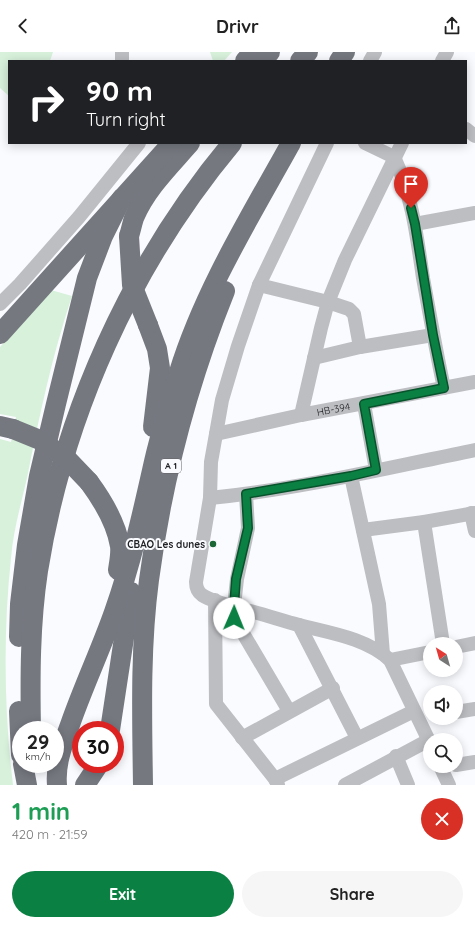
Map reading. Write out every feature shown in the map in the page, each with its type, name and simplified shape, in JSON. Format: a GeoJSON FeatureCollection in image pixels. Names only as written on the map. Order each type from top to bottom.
{"type":"FeatureCollection","features":[{"type":"Feature","properties":{"kind":"highway"},"geometry":{"type":"LineString","coordinates":[[246,60],[253,52]]}},
{"type":"Feature","properties":{"kind":"highway"},"geometry":{"type":"LineString","coordinates":[[263,60],[270,52]]}},
{"type":"Feature","properties":{"kind":"highway"},"geometry":{"type":"LineString","coordinates":[[301,60],[308,52]]}},
{"type":"Feature","properties":{"kind":"highway"},"geometry":{"type":"LineString","coordinates":[[5,329],[171,144]]}},
{"type":"Feature","properties":{"kind":"highway"},"geometry":{"type":"LineString","coordinates":[[111,721],[160,368],[157,349],[132,285],[129,236],[134,218],[144,199],[159,178],[189,144]]}},
{"type":"Feature","properties":{"kind":"highway"},"geometry":{"type":"LineString","coordinates":[[31,721],[30,660],[38,571],[61,468],[77,419],[94,373],[118,320],[150,260],[179,215],[231,144]]}},
{"type":"Feature","properties":{"kind":"highway","name":"A 1"},"geometry":{"type":"LineString","coordinates":[[143,785],[142,697],[146,612],[153,553],[162,502],[183,414],[208,336],[235,265],[279,164],[290,144]]}},
{"type":"Feature","properties":{"kind":"highway"},"geometry":{"type":"LineString","coordinates":[[139,525],[149,489],[153,465],[179,371],[198,320],[226,260],[279,164]]}},
{"type":"Feature","properties":{"kind":"highway"},"geometry":{"type":"LineString","coordinates":[[20,721],[19,628],[22,583],[39,476],[87,278],[103,236],[122,198]]}},
{"type":"Feature","properties":{"kind":"highway"},"geometry":{"type":"LineString","coordinates":[[7,427],[40,440],[67,458],[89,482],[102,499],[110,515],[130,579],[106,633],[62,748],[57,764],[57,785]]}},
{"type":"Feature","properties":{"kind":"highway"},"geometry":{"type":"LineString","coordinates":[[106,633],[112,612],[120,547]]}},
{"type":"Feature","properties":{"kind":"highway"},"geometry":{"type":"LineString","coordinates":[[25,773],[27,785]]}},
{"type":"Feature","properties":{"kind":"highway"},"geometry":{"type":"LineString","coordinates":[[31,773],[31,785]]}},
{"type":"Feature","properties":{"kind":"highway"},"geometry":{"type":"LineString","coordinates":[[86,785],[93,773]]}},
{"type":"Feature","properties":{"kind":"street"},"geometry":{"type":"LineString","coordinates":[[467,130],[475,136]]}},
{"type":"Feature","properties":{"kind":"street"},"geometry":{"type":"LineString","coordinates":[[0,304],[35,268],[79,217],[137,144]]}},
{"type":"Feature","properties":{"kind":"street"},"geometry":{"type":"LineString","coordinates":[[327,144],[258,285],[224,392],[211,462],[210,498],[196,582],[197,589],[202,595],[215,600],[357,641],[370,646],[387,657],[423,653]]}},
{"type":"Feature","properties":{"kind":"street"},"geometry":{"type":"LineString","coordinates":[[366,144],[394,157],[403,178],[415,224],[433,335],[444,388]]}},
{"type":"Feature","properties":{"kind":"street"},"geometry":{"type":"LineString","coordinates":[[301,415],[328,302],[346,260],[401,144]]}},
{"type":"Feature","properties":{"kind":"street"},"geometry":{"type":"LineString","coordinates":[[415,224],[475,213]]}},
{"type":"Feature","properties":{"kind":"street"},"geometry":{"type":"LineString","coordinates":[[258,285],[328,302],[349,309],[354,314],[360,347]]}},
{"type":"Feature","properties":{"kind":"street"},"geometry":{"type":"LineString","coordinates":[[314,358],[360,347],[433,335]]}},
{"type":"Feature","properties":{"kind":"street","name":"HB-394"},"geometry":{"type":"LineString","coordinates":[[216,434],[301,415],[475,382]]}},
{"type":"Feature","properties":{"kind":"street"},"geometry":{"type":"LineString","coordinates":[[364,404],[376,470]]}},
{"type":"Feature","properties":{"kind":"street"},"geometry":{"type":"LineString","coordinates":[[210,498],[246,494],[351,476],[475,450]]}},
{"type":"Feature","properties":{"kind":"street"},"geometry":{"type":"LineString","coordinates":[[351,476],[379,604],[387,657],[421,715],[426,733]]}},
{"type":"Feature","properties":{"kind":"street"},"geometry":{"type":"LineString","coordinates":[[246,494],[248,528],[236,579],[234,618],[289,711]]}},
{"type":"Feature","properties":{"kind":"street"},"geometry":{"type":"LineString","coordinates":[[363,530],[424,522],[473,513],[475,531]]}},
{"type":"Feature","properties":{"kind":"street"},"geometry":{"type":"LineString","coordinates":[[424,522],[442,637]]}},
{"type":"Feature","properties":{"kind":"street"},"geometry":{"type":"LineString","coordinates":[[215,600],[216,704],[276,782],[357,738],[421,715]]}},
{"type":"Feature","properties":{"kind":"street"},"geometry":{"type":"LineString","coordinates":[[299,625],[333,688],[357,738]]}},
{"type":"Feature","properties":{"kind":"street"},"geometry":{"type":"LineString","coordinates":[[463,646],[475,643]]}},
{"type":"Feature","properties":{"kind":"street"},"geometry":{"type":"LineString","coordinates":[[242,738],[333,688]]}},
{"type":"Feature","properties":{"kind":"street"},"geometry":{"type":"LineString","coordinates":[[463,711],[475,709]]}},
{"type":"Feature","properties":{"kind":"street"},"geometry":{"type":"LineString","coordinates":[[345,785],[396,756],[423,745]]}},
{"type":"Feature","properties":{"kind":"street"},"geometry":{"type":"LineString","coordinates":[[396,756],[408,785]]}},
{"type":"Feature","properties":{"kind":"street"},"geometry":{"type":"LineString","coordinates":[[463,764],[475,762]]}},
{"type":"Feature","properties":{"kind":"street"},"geometry":{"type":"LineString","coordinates":[[445,773],[449,785]]}},
{"type":"Feature","properties":{"kind":"green space"},"geometry":{"type":"Polygon","coordinates":[[[0,52],[53,52],[50,60],[8,60],[8,95],[0,88],[0,52]]]}},
{"type":"Feature","properties":{"kind":"green space"},"geometry":{"type":"Polygon","coordinates":[[[210,52],[232,52],[225,60],[213,60],[210,52]]]}},
{"type":"Feature","properties":{"kind":"green space"},"geometry":{"type":"Polygon","coordinates":[[[51,290],[72,296],[46,387],[12,548],[8,586],[6,700],[13,785],[0,785],[0,439],[11,442],[16,417],[0,414],[0,347],[51,290]]]}},
{"type":"Feature","properties":{"kind":"place","name":"CBAO Les dunes"},"geometry":{"type":"Point","coordinates":[213,544]}},
{"type":"Feature","properties":{"kind":"route"},"geometry":{"type":"LineString","coordinates":[[234,618],[236,579],[248,528],[246,494],[351,476],[376,470],[364,404],[444,388],[433,335],[415,224],[411,208]]}}]}
